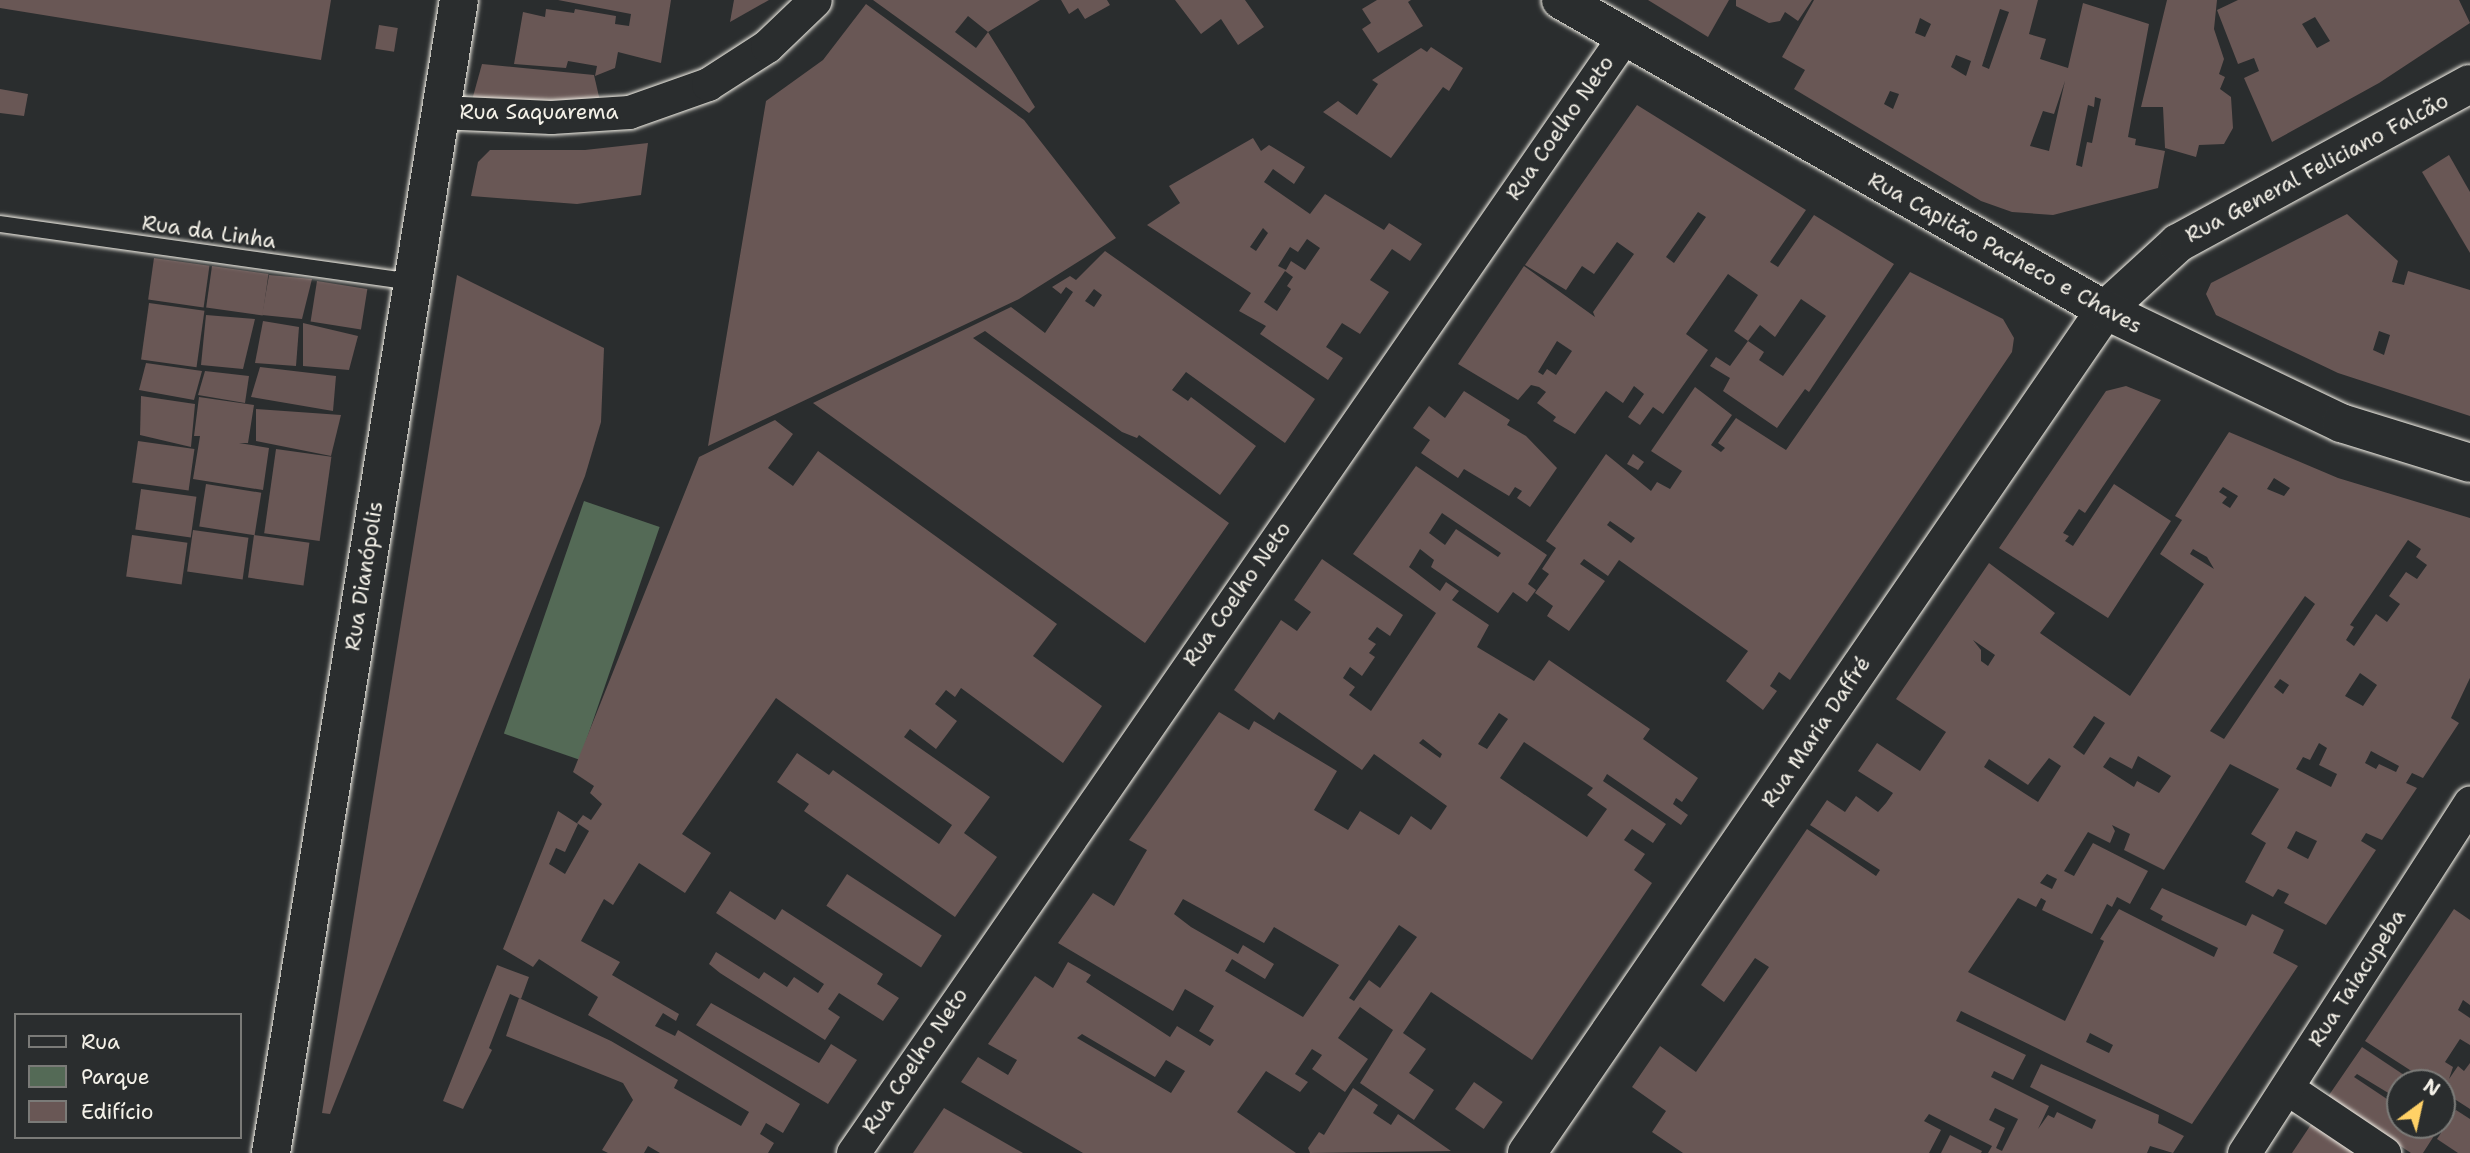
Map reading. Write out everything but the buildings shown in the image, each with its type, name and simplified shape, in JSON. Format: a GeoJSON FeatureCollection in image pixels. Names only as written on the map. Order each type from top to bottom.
{"type":"FeatureCollection","features":[{"type":"Feature","properties":{"kind":"street","name":"Rua Dianópolis"},"geometry":{"type":"LineString","coordinates":[[271,1153],[458,0]]}},
{"type":"Feature","properties":{"kind":"street","name":"Rua Saquarema"},"geometry":{"type":"LineString","coordinates":[[439,112],[551,117],[629,112],[708,83],[767,46],[815,0]]}},
{"type":"Feature","properties":{"kind":"street","name":"Rua Capitão Pacheco e Chaves"},"geometry":{"type":"LineString","coordinates":[[1561,0],[2105,310],[2341,423],[2470,463]]}},
{"type":"Feature","properties":{"kind":"street","name":"Rua Coelho Neto"},"geometry":{"type":"LineString","coordinates":[[853,1153],[1623,37]]}},
{"type":"Feature","properties":{"kind":"street","name":"Rua General Feliciano Falcão"},"geometry":{"type":"LineString","coordinates":[[2105,310],[2178,243],[2470,84]]}},
{"type":"Feature","properties":{"kind":"street","name":"Rua Maria Daffré"},"geometry":{"type":"LineString","coordinates":[[1527,1153],[2105,310]]}},
{"type":"Feature","properties":{"kind":"street","name":"Rua Taiacupeba"},"geometry":{"type":"LineString","coordinates":[[2244,1153],[2470,802]]}},
{"type":"Feature","properties":{"kind":"street"},"geometry":{"type":"LineString","coordinates":[[2287,1088],[2384,1153]]}},
{"type":"Feature","properties":{"kind":"lane","name":"Rua da Linha"},"geometry":{"type":"LineString","coordinates":[[0,224],[412,282]]}},
{"type":"Feature","properties":{"kind":"green space"},"geometry":{"type":"Polygon","coordinates":[[[584,501],[660,527],[580,760],[504,734],[584,501]]]}}]}
